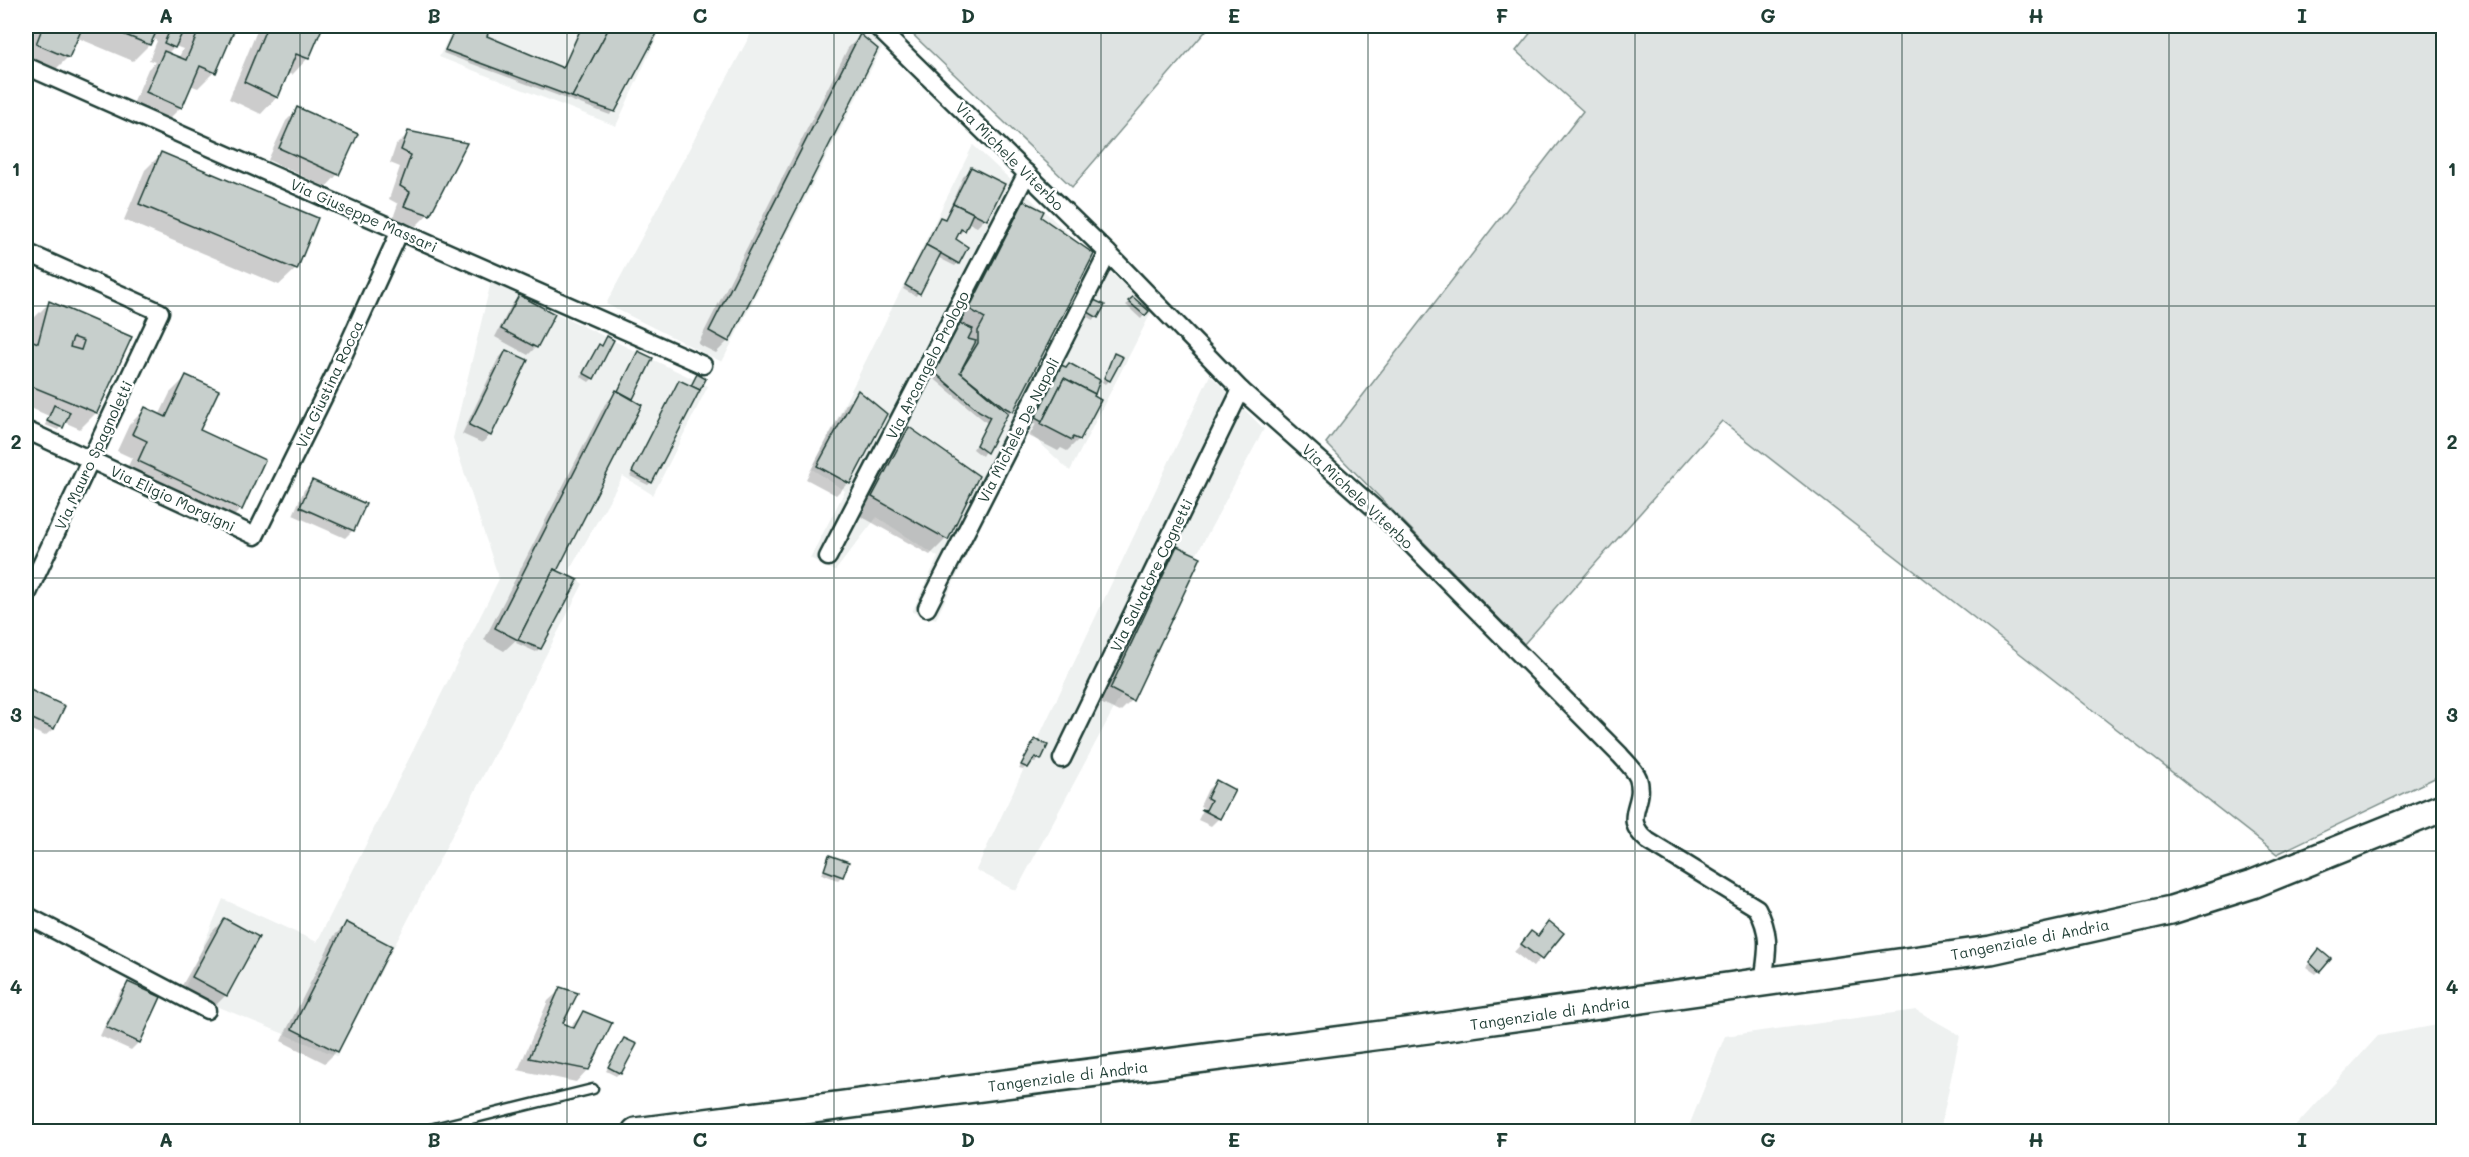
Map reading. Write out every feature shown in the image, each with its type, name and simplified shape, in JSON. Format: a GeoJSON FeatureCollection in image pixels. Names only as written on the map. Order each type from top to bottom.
{"type":"FeatureCollection","features":[{"type":"Feature","properties":{"kind":"main road","name":"Tangenziale di Andria"},"geometry":{"type":"LineString","coordinates":[[636,1131],[1428,1029],[1991,950],[2171,910],[2253,884],[2437,809]]}},
{"type":"Feature","properties":{"kind":"street","name":"Via Michele Viterbo"},"geometry":{"type":"LineString","coordinates":[[876,26],[1108,253],[1241,390],[1383,516],[1620,755],[1637,776],[1639,788],[1634,819],[1637,831],[1647,841],[1757,908],[1765,923],[1769,941],[1763,983]]}},
{"type":"Feature","properties":{"kind":"street","name":"Via Giuseppe Massari"},"geometry":{"type":"LineString","coordinates":[[26,66],[703,365]]}},
{"type":"Feature","properties":{"kind":"street","name":"Via Arcangelo Prologo"},"geometry":{"type":"LineString","coordinates":[[828,557],[1027,173]]}},
{"type":"Feature","properties":{"kind":"street","name":"Via Giustina Rocca"},"geometry":{"type":"LineString","coordinates":[[255,536],[333,378],[400,231]]}},
{"type":"Feature","properties":{"kind":"street","name":"Via Mauro Spagnoletti"},"geometry":{"type":"LineString","coordinates":[[26,252],[160,312],[26,597]]}},
{"type":"Feature","properties":{"kind":"street","name":"Via Michele De Napoli"},"geometry":{"type":"LineString","coordinates":[[927,608],[1108,253]]}},
{"type":"Feature","properties":{"kind":"street","name":"Via Salvatore Cognetti"},"geometry":{"type":"LineString","coordinates":[[1062,759],[1241,390]]}},
{"type":"Feature","properties":{"kind":"street","name":"Via Eligio Morgigni"},"geometry":{"type":"LineString","coordinates":[[26,430],[255,536]]}},
{"type":"Feature","properties":{"kind":"street"},"geometry":{"type":"LineString","coordinates":[[26,915],[207,1010]]}},
{"type":"Feature","properties":{"kind":"lane"},"geometry":{"type":"LineString","coordinates":[[418,1131],[593,1089]]}},
{"type":"Feature","properties":{"kind":"shaded area"},"geometry":{"type":"Polygon","coordinates":[[[454,26],[662,26],[616,126],[439,57],[454,26]]]}},
{"type":"Feature","properties":{"kind":"shaded area"},"geometry":{"type":"Polygon","coordinates":[[[755,26],[865,26],[882,48],[722,362],[606,304],[755,26]]]}},
{"type":"Feature","properties":{"kind":"shaded area"},"geometry":{"type":"Polygon","coordinates":[[[904,26],[1210,26],[1072,187],[904,26]]]}},
{"type":"Feature","properties":{"kind":"shaded area"},"geometry":{"type":"Polygon","coordinates":[[[1536,26],[2443,26],[2443,774],[2277,854],[1722,421],[1524,644],[1326,443],[1583,111],[1516,51],[1536,26]]]}},
{"type":"Feature","properties":{"kind":"shaded area"},"geometry":{"type":"Polygon","coordinates":[[[973,145],[1152,311],[1070,471],[1027,431],[936,619],[912,612],[938,557],[877,517],[835,571],[810,558],[845,491],[812,469],[973,145]]]}},
{"type":"Feature","properties":{"kind":"shaded area"},"geometry":{"type":"Polygon","coordinates":[[[491,282],[708,386],[653,495],[623,476],[568,573],[583,584],[337,1056],[183,992],[223,899],[317,942],[499,579],[453,438],[491,282]]]}},
{"type":"Feature","properties":{"kind":"shaded area"},"geometry":{"type":"Polygon","coordinates":[[[1210,375],[1264,429],[1016,891],[976,870],[1210,375]]]}},
{"type":"Feature","properties":{"kind":"shaded area"},"geometry":{"type":"Polygon","coordinates":[[[1916,1010],[1960,1035],[1940,1131],[1687,1131],[1725,1036],[1916,1010]]]}},
{"type":"Feature","properties":{"kind":"shaded area"},"geometry":{"type":"Polygon","coordinates":[[[2443,1024],[2443,1131],[2291,1131],[2378,1036],[2443,1024]]]}},
{"type":"Feature","properties":{"kind":"building"},"geometry":{"type":"Polygon","coordinates":[[[43,26],[83,26],[69,58],[36,44],[43,26]]]}},
{"type":"Feature","properties":{"kind":"building"},"geometry":{"type":"Polygon","coordinates":[[[103,26],[159,26],[150,45],[103,26]]]}},
{"type":"Feature","properties":{"kind":"building"},"geometry":{"type":"Polygon","coordinates":[[[172,26],[236,26],[216,73],[200,66],[182,108],[146,92],[164,51],[186,60],[198,32],[185,27],[175,48],[164,43],[172,26]]]}},
{"type":"Feature","properties":{"kind":"building"},"geometry":{"type":"Polygon","coordinates":[[[267,26],[323,26],[309,59],[296,54],[278,98],[244,82],[267,26]]]}},
{"type":"Feature","properties":{"kind":"building"},"geometry":{"type":"Polygon","coordinates":[[[456,26],[491,26],[487,36],[563,68],[582,26],[610,26],[572,97],[445,50],[456,26]]]}},
{"type":"Feature","properties":{"kind":"building"},"geometry":{"type":"Polygon","coordinates":[[[610,26],[661,26],[615,112],[572,97],[610,26]]]}},
{"type":"Feature","properties":{"kind":"building"},"geometry":{"type":"Polygon","coordinates":[[[860,34],[878,49],[729,342],[709,331],[860,34]]]}},
{"type":"Feature","properties":{"kind":"building"},"geometry":{"type":"Polygon","coordinates":[[[297,107],[358,134],[339,175],[279,148],[297,107]]]}},
{"type":"Feature","properties":{"kind":"building"},"geometry":{"type":"Polygon","coordinates":[[[408,131],[467,143],[430,215],[404,206],[410,192],[400,186],[411,155],[401,150],[408,131]]]}},
{"type":"Feature","properties":{"kind":"building"},"geometry":{"type":"Polygon","coordinates":[[[161,152],[318,218],[297,270],[139,204],[161,152]]]}},
{"type":"Feature","properties":{"kind":"building"},"geometry":{"type":"Polygon","coordinates":[[[971,167],[1005,184],[987,220],[953,203],[971,167]]]}},
{"type":"Feature","properties":{"kind":"building"},"geometry":{"type":"Polygon","coordinates":[[[1024,201],[1044,211],[1041,217],[1094,254],[1013,412],[960,372],[978,343],[978,331],[985,318],[969,309],[1024,201]]]}},
{"type":"Feature","properties":{"kind":"building"},"geometry":{"type":"Polygon","coordinates":[[[953,203],[973,213],[965,231],[961,229],[956,239],[968,247],[959,264],[926,245],[940,217],[945,219],[953,203]]]}},
{"type":"Feature","properties":{"kind":"building"},"geometry":{"type":"Polygon","coordinates":[[[926,245],[941,253],[920,294],[905,285],[926,245]]]}},
{"type":"Feature","properties":{"kind":"building"},"geometry":{"type":"Polygon","coordinates":[[[519,295],[555,314],[537,348],[501,329],[519,295]]]}},
{"type":"Feature","properties":{"kind":"building"},"geometry":{"type":"Polygon","coordinates":[[[1133,297],[1149,311],[1145,316],[1128,301],[1133,297]]]}},
{"type":"Feature","properties":{"kind":"building"},"geometry":{"type":"Polygon","coordinates":[[[1094,300],[1105,305],[1098,318],[1088,312],[1094,300]]]}},
{"type":"Feature","properties":{"kind":"building"},"geometry":{"type":"Polygon","coordinates":[[[49,301],[132,337],[97,413],[26,384],[26,338],[38,343],[49,301]],[[73,337],[70,347],[81,350],[84,341],[73,337]]]}},
{"type":"Feature","properties":{"kind":"building"},"geometry":{"type":"Polygon","coordinates":[[[957,322],[973,329],[968,339],[976,341],[960,372],[1008,413],[987,453],[976,445],[990,417],[979,411],[933,371],[957,322]]]}},
{"type":"Feature","properties":{"kind":"building"},"geometry":{"type":"Polygon","coordinates":[[[607,336],[614,340],[594,379],[583,373],[599,344],[602,346],[607,336]]]}},
{"type":"Feature","properties":{"kind":"building"},"geometry":{"type":"Polygon","coordinates":[[[506,350],[528,360],[491,436],[469,425],[506,350]]]}},
{"type":"Feature","properties":{"kind":"building"},"geometry":{"type":"Polygon","coordinates":[[[638,351],[653,358],[633,399],[618,391],[638,351]]]}},
{"type":"Feature","properties":{"kind":"building"},"geometry":{"type":"Polygon","coordinates":[[[1114,353],[1123,357],[1110,381],[1104,378],[1114,353]]]}},
{"type":"Feature","properties":{"kind":"building"},"geometry":{"type":"Polygon","coordinates":[[[1069,363],[1100,380],[1095,394],[1064,378],[1042,422],[1032,416],[1061,365],[1066,367],[1069,363]]]}},
{"type":"Feature","properties":{"kind":"building"},"geometry":{"type":"Polygon","coordinates":[[[697,374],[706,379],[700,390],[691,386],[697,374]]]}},
{"type":"Feature","properties":{"kind":"building"},"geometry":{"type":"Polygon","coordinates":[[[186,375],[219,390],[200,430],[265,460],[242,510],[138,461],[147,441],[132,434],[145,407],[166,417],[186,375]]]}},
{"type":"Feature","properties":{"kind":"building"},"geometry":{"type":"Polygon","coordinates":[[[1064,378],[1095,394],[1094,396],[1101,400],[1080,440],[1073,437],[1072,440],[1041,424],[1064,378]]]}},
{"type":"Feature","properties":{"kind":"building"},"geometry":{"type":"Polygon","coordinates":[[[679,380],[700,390],[652,483],[632,472],[679,380]]]}},
{"type":"Feature","properties":{"kind":"building"},"geometry":{"type":"Polygon","coordinates":[[[616,390],[642,405],[557,571],[554,569],[518,640],[495,628],[616,390]]]}},
{"type":"Feature","properties":{"kind":"building"},"geometry":{"type":"Polygon","coordinates":[[[858,390],[887,414],[850,484],[817,466],[858,390]]]}},
{"type":"Feature","properties":{"kind":"building"},"geometry":{"type":"Polygon","coordinates":[[[54,405],[70,412],[63,428],[47,421],[54,405]]]}},
{"type":"Feature","properties":{"kind":"building"},"geometry":{"type":"Polygon","coordinates":[[[909,427],[979,476],[948,540],[872,497],[909,427]]]}},
{"type":"Feature","properties":{"kind":"building"},"geometry":{"type":"Polygon","coordinates":[[[312,480],[366,504],[354,531],[300,507],[312,480]]]}},
{"type":"Feature","properties":{"kind":"building"},"geometry":{"type":"Polygon","coordinates":[[[1177,546],[1201,557],[1133,701],[1110,689],[1177,546]]]}},
{"type":"Feature","properties":{"kind":"building"},"geometry":{"type":"Polygon","coordinates":[[[554,569],[578,580],[541,649],[518,640],[554,569]]]}},
{"type":"Feature","properties":{"kind":"building"},"geometry":{"type":"Polygon","coordinates":[[[26,688],[65,706],[54,729],[26,716],[26,688]]]}},
{"type":"Feature","properties":{"kind":"building"},"geometry":{"type":"Polygon","coordinates":[[[1035,739],[1048,745],[1041,760],[1035,757],[1028,768],[1021,765],[1035,739]]]}},
{"type":"Feature","properties":{"kind":"building"},"geometry":{"type":"Polygon","coordinates":[[[1216,780],[1235,790],[1220,819],[1201,809],[1206,810],[1211,800],[1207,798],[1216,780]]]}},
{"type":"Feature","properties":{"kind":"building"},"geometry":{"type":"Polygon","coordinates":[[[829,855],[849,862],[843,877],[824,870],[829,855]]]}},
{"type":"Feature","properties":{"kind":"building"},"geometry":{"type":"Polygon","coordinates":[[[224,918],[259,937],[227,996],[192,977],[224,918]]]}},
{"type":"Feature","properties":{"kind":"building"},"geometry":{"type":"Polygon","coordinates":[[[1549,921],[1564,933],[1542,960],[1521,944],[1531,931],[1538,936],[1549,921]]]}},
{"type":"Feature","properties":{"kind":"building"},"geometry":{"type":"Polygon","coordinates":[[[346,922],[392,946],[338,1052],[292,1029],[346,922]]]}},
{"type":"Feature","properties":{"kind":"building"},"geometry":{"type":"Polygon","coordinates":[[[2319,949],[2331,959],[2320,972],[2309,962],[2319,949]]]}},
{"type":"Feature","properties":{"kind":"building"},"geometry":{"type":"Polygon","coordinates":[[[128,982],[161,997],[140,1043],[106,1027],[128,982]]]}},
{"type":"Feature","properties":{"kind":"building"},"geometry":{"type":"Polygon","coordinates":[[[560,987],[578,993],[563,1023],[574,1028],[583,1011],[612,1023],[589,1070],[529,1058],[560,987]]]}},
{"type":"Feature","properties":{"kind":"building"},"geometry":{"type":"Polygon","coordinates":[[[624,1038],[637,1044],[621,1074],[608,1067],[624,1038]]]}}]}
